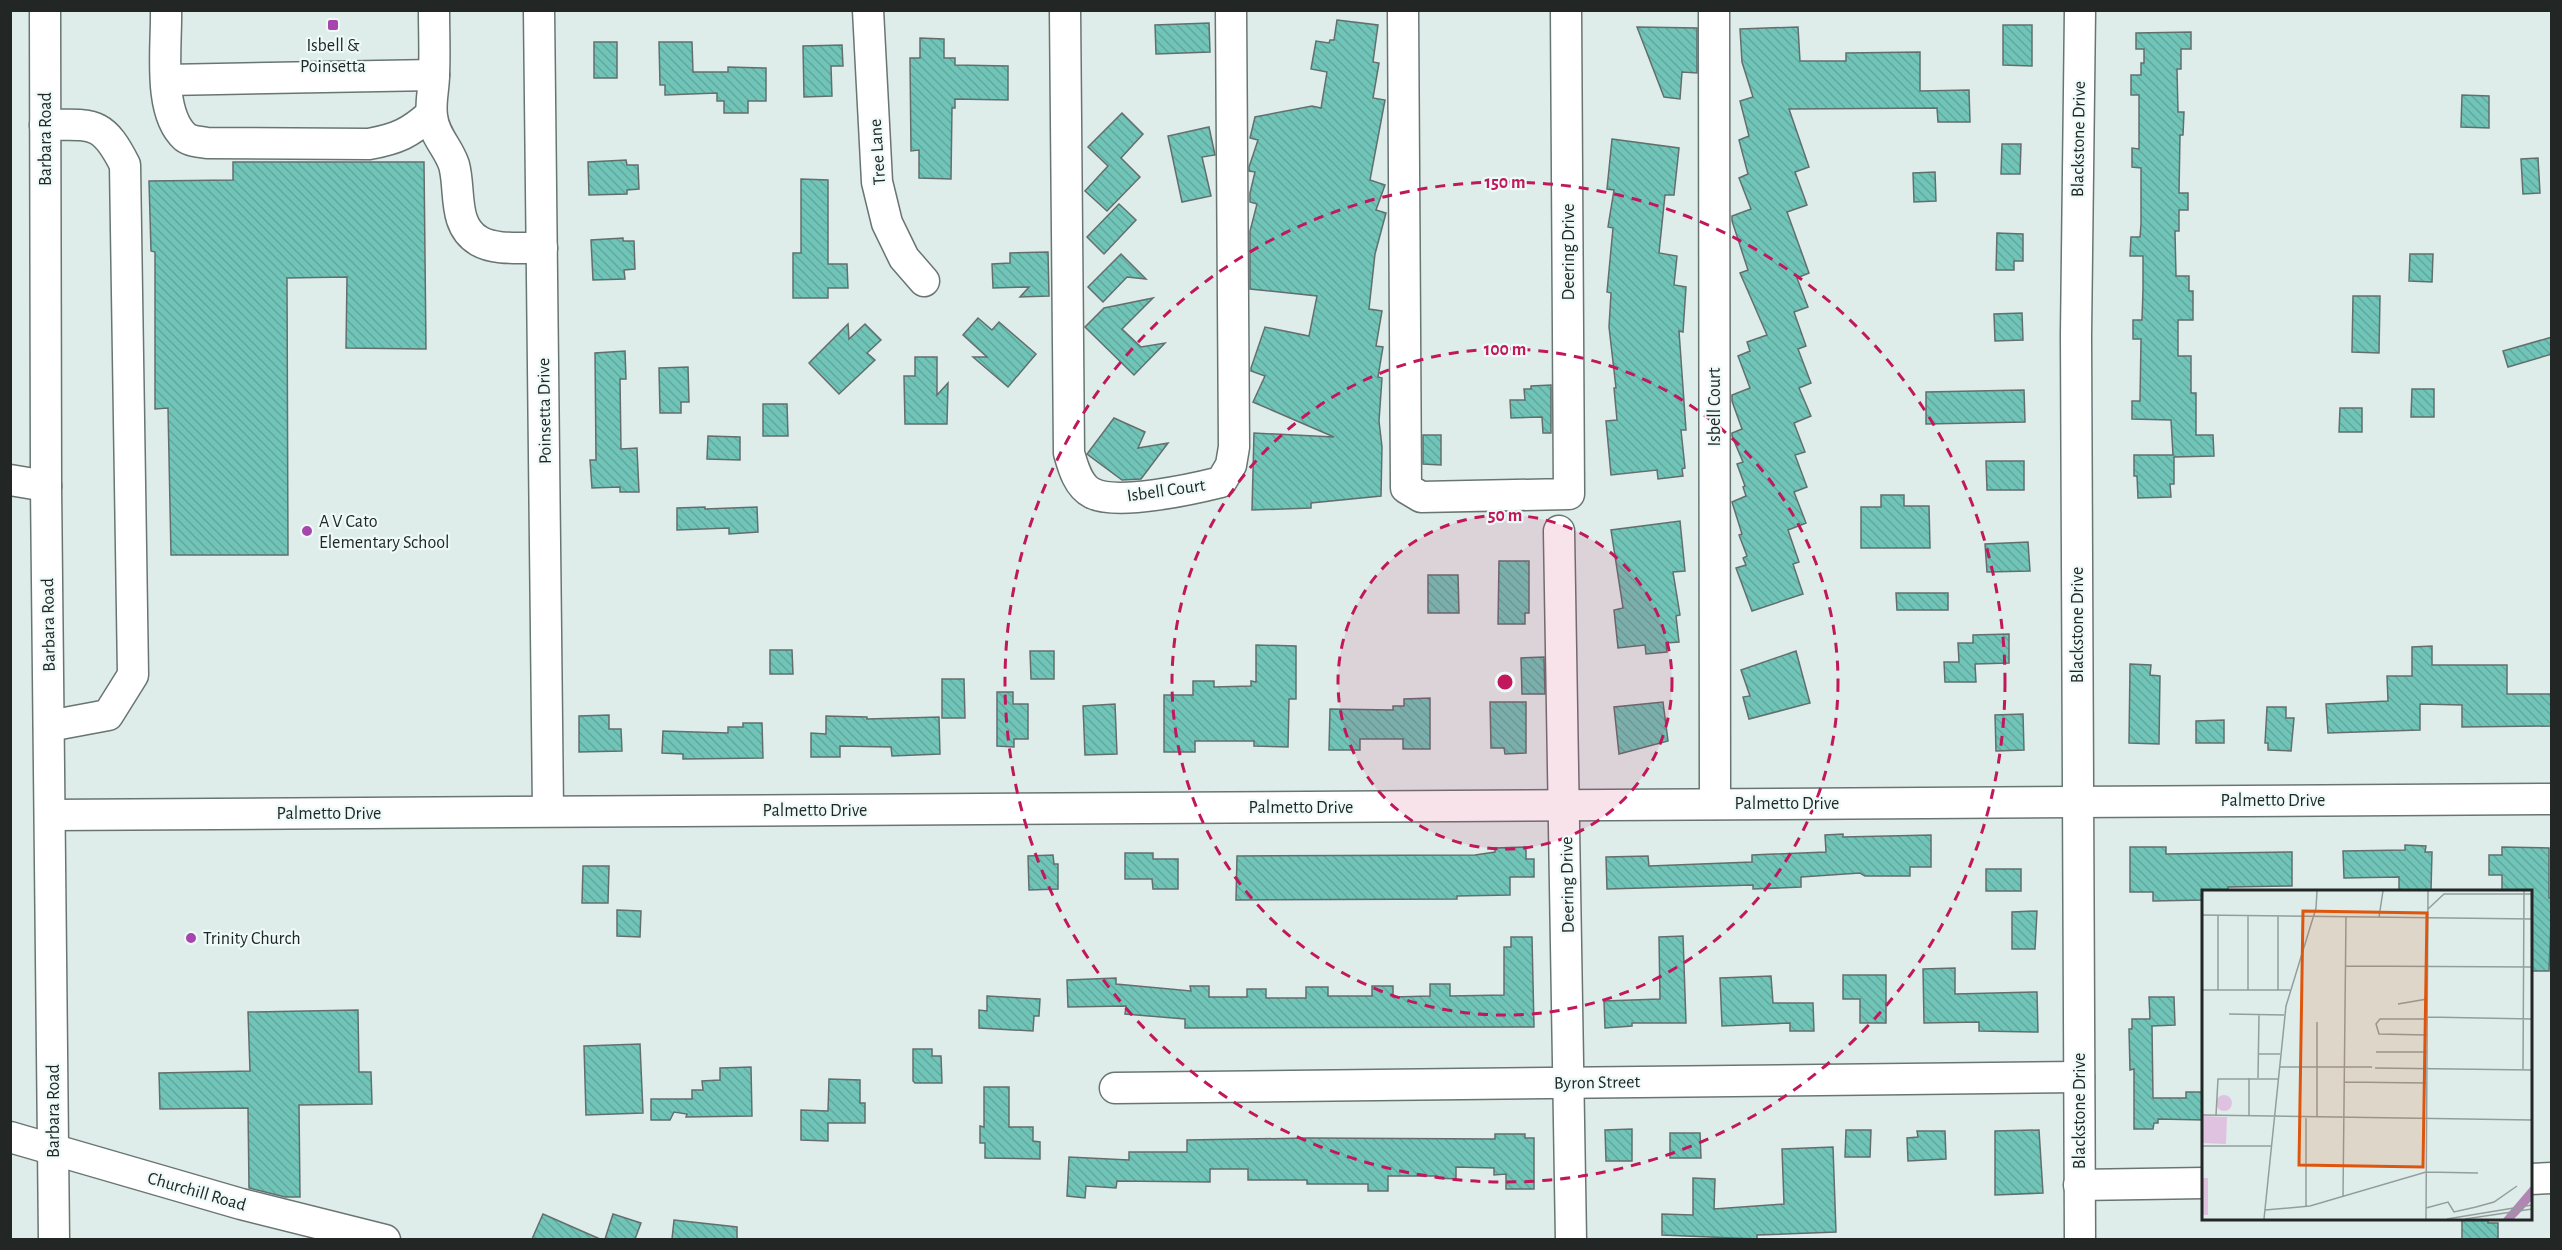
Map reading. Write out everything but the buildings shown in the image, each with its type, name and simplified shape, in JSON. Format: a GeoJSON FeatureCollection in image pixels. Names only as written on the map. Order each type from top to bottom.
{"type":"FeatureCollection","features":[{"type":"Feature","properties":{"kind":"street","name":"Barbara Road"},"geometry":{"type":"LineString","coordinates":[[45,10],[46,486],[54,1239]]}},
{"type":"Feature","properties":{"kind":"street"},"geometry":{"type":"LineString","coordinates":[[166,10],[167,98],[176,126],[186,138],[207,143],[369,144],[393,140],[411,132],[431,114]]}},
{"type":"Feature","properties":{"kind":"street"},"geometry":{"type":"LineString","coordinates":[[434,10],[434,75],[431,114],[436,134],[448,151],[454,167],[458,205],[466,229],[479,241],[495,246],[542,248]]}},
{"type":"Feature","properties":{"kind":"street","name":"Poinsetta Drive"},"geometry":{"type":"LineString","coordinates":[[540,10],[548,812]]}},
{"type":"Feature","properties":{"kind":"street","name":"Tree Lane"},"geometry":{"type":"LineString","coordinates":[[868,10],[877,182],[887,223],[903,258],[924,281]]}},
{"type":"Feature","properties":{"kind":"street","name":"Isbell Court"},"geometry":{"type":"LineString","coordinates":[[1065,10],[1069,453],[1083,486],[1093,494],[1130,498],[1187,490],[1221,482],[1230,465],[1233,447],[1232,10]]}},
{"type":"Feature","properties":{"kind":"street","name":"Deering Drive"},"geometry":{"type":"LineString","coordinates":[[1403,10],[1406,488],[1421,497],[1569,494],[1566,10]]}},
{"type":"Feature","properties":{"kind":"street","name":"Isbell Court"},"geometry":{"type":"LineString","coordinates":[[1714,10],[1715,804]]}},
{"type":"Feature","properties":{"kind":"street","name":"Blackstone Drive"},"geometry":{"type":"LineString","coordinates":[[2080,10],[2076,335],[2080,1239]]}},
{"type":"Feature","properties":{"kind":"street"},"geometry":{"type":"LineString","coordinates":[[167,80],[434,75]]}},
{"type":"Feature","properties":{"kind":"street"},"geometry":{"type":"LineString","coordinates":[[45,126],[90,125],[100,130],[115,146],[125,165],[133,675],[108,715],[49,726]]}},
{"type":"Feature","properties":{"kind":"street"},"geometry":{"type":"LineString","coordinates":[[10,480],[46,486]]}},
{"type":"Feature","properties":{"kind":"street","name":"Deering Drive"},"geometry":{"type":"LineString","coordinates":[[1559,531],[1566,805],[1571,1239]]}},
{"type":"Feature","properties":{"kind":"street","name":"Palmetto Drive"},"geometry":{"type":"LineString","coordinates":[[50,814],[2552,799]]}},
{"type":"Feature","properties":{"kind":"street","name":"Byron Street"},"geometry":{"type":"LineString","coordinates":[[1115,1088],[2079,1077]]}},
{"type":"Feature","properties":{"kind":"street","name":"Churchill Road"},"geometry":{"type":"LineString","coordinates":[[10,1137],[241,1204],[385,1239]]}},
{"type":"Feature","properties":{"kind":"street"},"geometry":{"type":"LineString","coordinates":[[2532,1179],[2552,1178]]}},
{"type":"Feature","properties":{"kind":"street"},"geometry":{"type":"LineString","coordinates":[[2079,1185],[2202,1183]]}},
{"type":"Feature","properties":{"kind":"place","name":"Isbell & Poinsetta"},"geometry":{"type":"Point","coordinates":[333,25]}},
{"type":"Feature","properties":{"kind":"place","name":"A V Cato Elementary School"},"geometry":{"type":"Point","coordinates":[307,531]}},
{"type":"Feature","properties":{"kind":"place","name":"Trinity Church"},"geometry":{"type":"Point","coordinates":[191,938]}}]}
